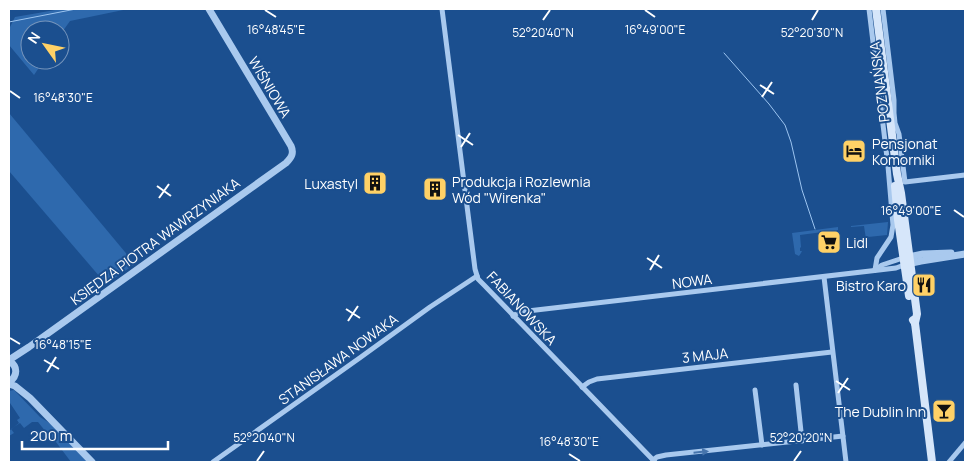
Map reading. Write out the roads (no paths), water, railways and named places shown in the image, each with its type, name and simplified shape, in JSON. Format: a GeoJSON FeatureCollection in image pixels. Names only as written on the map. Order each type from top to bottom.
{"type":"FeatureCollection","features":[{"type":"Feature","properties":{"kind":"main road","name":"POZNAŃSKA"},"geometry":{"type":"LineString","coordinates":[[876,9],[896,174],[900,183],[912,315],[915,323],[932,462]]}},
{"type":"Feature","properties":{"kind":"street","name":"WIŚNIOWA"},"geometry":{"type":"LineString","coordinates":[[209,9],[291,146],[293,154]]}},
{"type":"Feature","properties":{"kind":"street","name":"FABIANOWSKA"},"geometry":{"type":"LineString","coordinates":[[442,9],[477,276],[513,316],[654,461]]}},
{"type":"Feature","properties":{"kind":"street"},"geometry":{"type":"LineString","coordinates":[[869,9],[887,156],[893,228],[891,237],[876,258],[875,270]]}},
{"type":"Feature","properties":{"kind":"street","name":"POZNAŃSKA"},"geometry":{"type":"LineString","coordinates":[[883,9],[894,96],[894,112],[899,134],[905,182],[965,175]]}},
{"type":"Feature","properties":{"kind":"street","name":"KSIĘDZA PIOTRA WAWRZYNIAKA"},"geometry":{"type":"LineString","coordinates":[[9,360],[286,163],[293,154]]}},
{"type":"Feature","properties":{"kind":"street"},"geometry":{"type":"LineString","coordinates":[[907,261],[938,253],[965,254]]}},
{"type":"Feature","properties":{"kind":"street","name":"NOWA"},"geometry":{"type":"LineString","coordinates":[[513,316],[519,312],[896,268],[907,261]]}},
{"type":"Feature","properties":{"kind":"street","name":"STANISŁAWA NOWAKA"},"geometry":{"type":"LineString","coordinates":[[213,462],[430,306],[477,276]]}},
{"type":"Feature","properties":{"kind":"street"},"geometry":{"type":"LineString","coordinates":[[824,277],[846,462]]}},
{"type":"Feature","properties":{"kind":"street","name":"KSIĘDZA PIOTRA WAWRZYNIAKA"},"geometry":{"type":"LineString","coordinates":[[15,367],[29,347]]}},
{"type":"Feature","properties":{"kind":"street","name":"3 MAJA"},"geometry":{"type":"LineString","coordinates":[[582,387],[597,379],[832,352]]}},
{"type":"Feature","properties":{"kind":"street"},"geometry":{"type":"LineString","coordinates":[[9,360],[15,367],[15,376],[30,398]]}},
{"type":"Feature","properties":{"kind":"street"},"geometry":{"type":"LineString","coordinates":[[15,376],[9,383],[30,398],[92,462]]}},
{"type":"Feature","properties":{"kind":"street"},"geometry":{"type":"LineString","coordinates":[[796,385],[802,441]]}},
{"type":"Feature","properties":{"kind":"street"},"geometry":{"type":"LineString","coordinates":[[755,390],[762,445]]}},
{"type":"Feature","properties":{"kind":"street"},"geometry":{"type":"LineString","coordinates":[[654,461],[658,457],[666,455],[843,436]]}},
{"type":"Feature","properties":{"kind":"street"},"geometry":{"type":"LineString","coordinates":[[949,462],[965,446]]}},
{"type":"Feature","properties":{"kind":"waterway"},"geometry":{"type":"LineString","coordinates":[[9,22],[76,9]]}},
{"type":"Feature","properties":{"kind":"waterway"},"geometry":{"type":"LineString","coordinates":[[724,53],[785,125],[791,142],[802,190],[815,229]]}},
{"type":"Feature","properties":{"kind":"place","name":"Pensjonat Komorniki"},"geometry":{"type":"Point","coordinates":[854,151]}},
{"type":"Feature","properties":{"kind":"place","name":"Luxastyl"},"geometry":{"type":"Point","coordinates":[375,183]}},
{"type":"Feature","properties":{"kind":"place","name":"Produkcja i Rozlewnia Wód \"Wirenka\""},"geometry":{"type":"Point","coordinates":[435,189]}},
{"type":"Feature","properties":{"kind":"place","name":"Lidl"},"geometry":{"type":"Point","coordinates":[829,242]}},
{"type":"Feature","properties":{"kind":"place","name":"Bistro Karo"},"geometry":{"type":"Point","coordinates":[924,285]}},
{"type":"Feature","properties":{"kind":"place","name":"The Dublin Inn"},"geometry":{"type":"Point","coordinates":[944,411]}}]}
